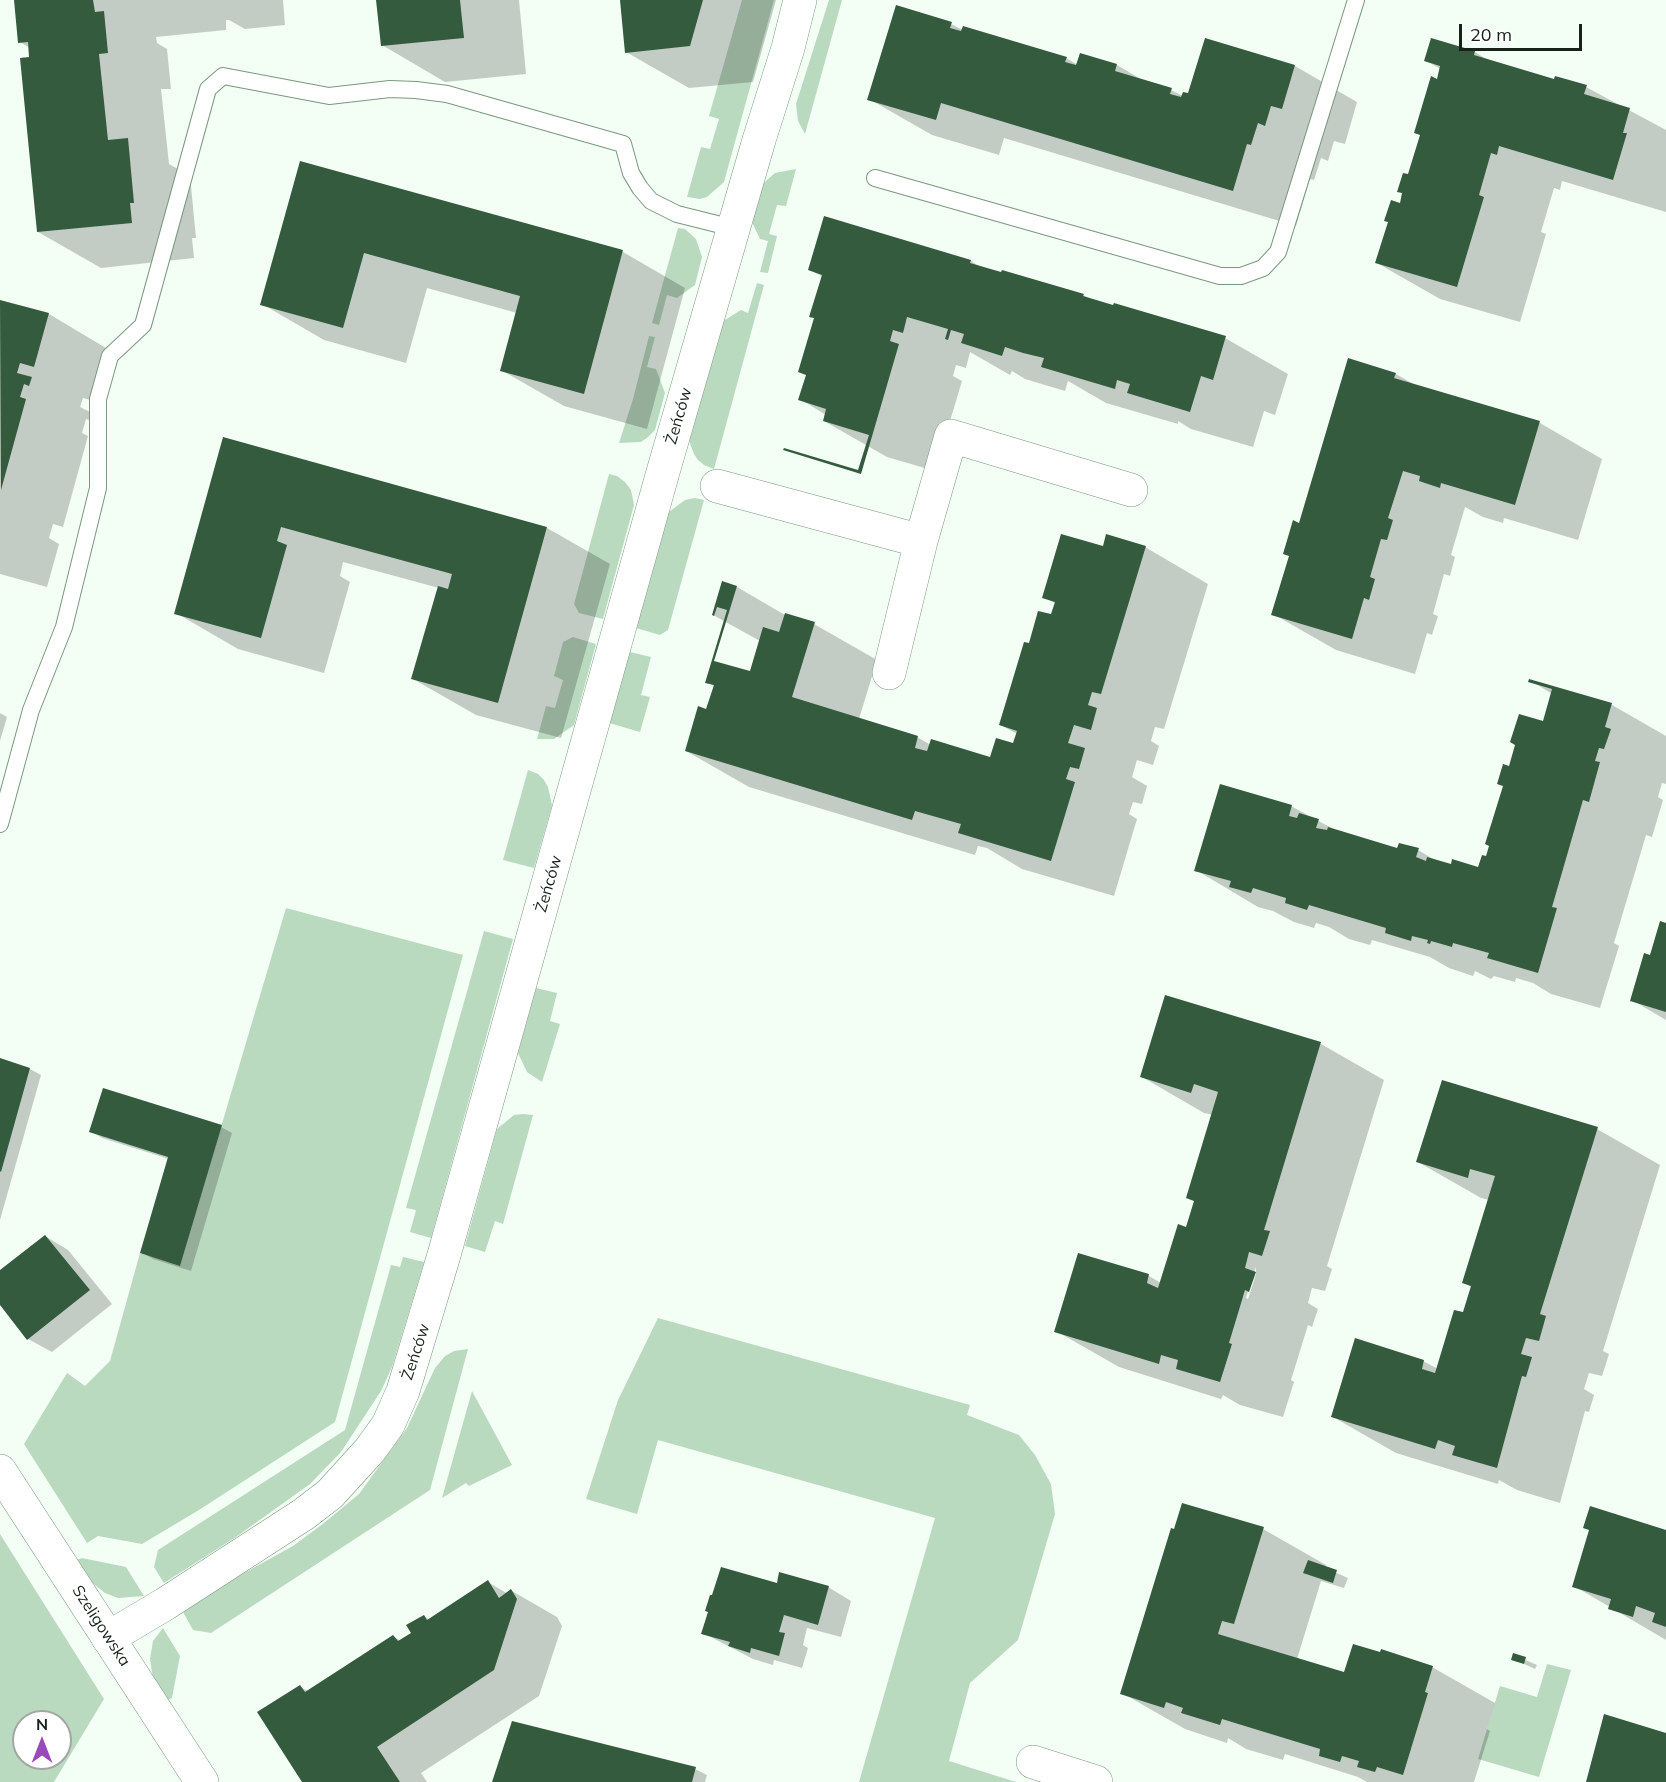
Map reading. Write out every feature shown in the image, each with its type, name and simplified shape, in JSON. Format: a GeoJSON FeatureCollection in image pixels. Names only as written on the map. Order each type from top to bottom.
{"type":"FeatureCollection","features":[{"type":"Feature","properties":{"kind":"street","name":"Żeńców"},"geometry":{"type":"LineString","coordinates":[[108,1638],[304,1514],[330,1494],[370,1450],[388,1425],[403,1391],[435,1289],[663,472],[733,228],[788,48],[800,0]]}},
{"type":"Feature","properties":{"kind":"street"},"geometry":{"type":"LineString","coordinates":[[889,673],[921,541],[951,436],[1131,490]]}},
{"type":"Feature","properties":{"kind":"street"},"geometry":{"type":"LineString","coordinates":[[717,486],[921,541]]}},
{"type":"Feature","properties":{"kind":"street","name":"Szeligowska"},"geometry":{"type":"LineString","coordinates":[[0,1470],[202,1782]]}},
{"type":"Feature","properties":{"kind":"street"},"geometry":{"type":"LineString","coordinates":[[1033,1762],[1096,1782]]}},
{"type":"Feature","properties":{"kind":"lane"},"geometry":{"type":"LineString","coordinates":[[875,178],[1220,276],[1241,276],[1263,268],[1278,252],[1356,0]]}},
{"type":"Feature","properties":{"kind":"lane"},"geometry":{"type":"LineString","coordinates":[[0,824],[31,710],[64,627],[98,488],[98,399],[110,356],[142,325],[208,89],[223,76],[329,96],[390,89],[416,90],[466,100],[623,144],[631,173],[640,189],[651,201],[677,214],[733,228]]}},
{"type":"Feature","properties":{"kind":"green space"},"geometry":{"type":"Polygon","coordinates":[[[742,0],[774,0],[724,182],[707,197],[700,199],[687,197],[701,147],[710,149],[719,119],[709,116],[742,0]]]}},
{"type":"Feature","properties":{"kind":"green space"},"geometry":{"type":"Polygon","coordinates":[[[829,0],[842,0],[805,134],[798,121],[796,104],[829,0]]]}},
{"type":"Feature","properties":{"kind":"green space"},"geometry":{"type":"Polygon","coordinates":[[[796,169],[786,206],[777,205],[769,234],[777,236],[768,273],[760,272],[768,241],[760,239],[750,218],[759,187],[775,173],[796,169]]]}},
{"type":"Feature","properties":{"kind":"green space"},"geometry":{"type":"Polygon","coordinates":[[[678,228],[685,229],[696,239],[702,257],[695,285],[677,298],[667,295],[659,325],[652,323],[678,228]]]}},
{"type":"Feature","properties":{"kind":"green space"},"geometry":{"type":"Polygon","coordinates":[[[757,283],[764,285],[714,469],[698,460],[688,438],[720,323],[741,310],[748,313],[757,283]]]}},
{"type":"Feature","properties":{"kind":"green space"},"geometry":{"type":"Polygon","coordinates":[[[649,336],[655,337],[647,367],[656,369],[665,393],[655,430],[641,442],[619,443],[633,399],[649,336]]]}},
{"type":"Feature","properties":{"kind":"green space"},"geometry":{"type":"Polygon","coordinates":[[[609,474],[625,482],[631,490],[634,505],[603,619],[579,613],[574,604],[609,474]]]}},
{"type":"Feature","properties":{"kind":"green space"},"geometry":{"type":"Polygon","coordinates":[[[695,498],[704,500],[668,630],[660,635],[636,628],[666,514],[685,500],[695,498]]]}},
{"type":"Feature","properties":{"kind":"green space"},"geometry":{"type":"Polygon","coordinates":[[[573,637],[596,644],[574,725],[554,739],[537,739],[546,706],[555,708],[563,680],[554,676],[563,642],[573,637]]]}},
{"type":"Feature","properties":{"kind":"green space"},"geometry":{"type":"Polygon","coordinates":[[[630,652],[651,657],[641,695],[650,697],[640,732],[609,723],[630,652]]]}},
{"type":"Feature","properties":{"kind":"green space"},"geometry":{"type":"Polygon","coordinates":[[[528,770],[538,774],[544,780],[552,805],[534,868],[503,860],[528,770]]]}},
{"type":"Feature","properties":{"kind":"green space"},"geometry":{"type":"Polygon","coordinates":[[[286,908],[463,955],[335,1422],[142,1544],[98,1536],[87,1543],[24,1444],[67,1373],[85,1386],[110,1361],[140,1253],[180,1265],[286,908]]]}},
{"type":"Feature","properties":{"kind":"green space"},"geometry":{"type":"Polygon","coordinates":[[[484,931],[513,939],[431,1238],[410,1232],[416,1210],[406,1208],[484,931]]]}},
{"type":"Feature","properties":{"kind":"green space"},"geometry":{"type":"Polygon","coordinates":[[[536,988],[557,993],[550,1021],[560,1024],[542,1082],[527,1072],[518,1053],[536,988]]]}},
{"type":"Feature","properties":{"kind":"green space"},"geometry":{"type":"Polygon","coordinates":[[[514,1115],[533,1115],[503,1224],[495,1221],[485,1252],[465,1246],[497,1129],[514,1115]]]}},
{"type":"Feature","properties":{"kind":"green space"},"geometry":{"type":"Polygon","coordinates":[[[403,1257],[424,1262],[392,1367],[381,1391],[341,1452],[310,1484],[236,1537],[164,1583],[154,1567],[158,1550],[345,1430],[391,1265],[400,1267],[403,1257]]]}},
{"type":"Feature","properties":{"kind":"green space"},"geometry":{"type":"Polygon","coordinates":[[[658,1318],[970,1405],[967,1415],[1019,1435],[1035,1455],[1051,1484],[1055,1514],[1018,1640],[970,1683],[949,1761],[1016,1782],[859,1782],[935,1518],[658,1440],[637,1514],[586,1499],[618,1400],[658,1318]]]}},
{"type":"Feature","properties":{"kind":"green space"},"geometry":{"type":"Polygon","coordinates":[[[468,1349],[430,1490],[211,1633],[193,1630],[183,1612],[235,1578],[293,1546],[359,1494],[407,1428],[435,1368],[445,1356],[454,1351],[468,1349]]]}},
{"type":"Feature","properties":{"kind":"green space"},"geometry":{"type":"Polygon","coordinates":[[[472,1391],[512,1465],[469,1486],[466,1483],[442,1498],[472,1391]]]}},
{"type":"Feature","properties":{"kind":"green space"},"geometry":{"type":"Polygon","coordinates":[[[0,1534],[104,1699],[72,1752],[72,1710],[12,1710],[12,1770],[61,1770],[54,1782],[0,1782],[0,1534]]]}},
{"type":"Feature","properties":{"kind":"green space"},"geometry":{"type":"Polygon","coordinates":[[[82,1558],[126,1567],[144,1596],[118,1598],[105,1593],[91,1582],[76,1560],[82,1558]]]}},
{"type":"Feature","properties":{"kind":"green space"},"geometry":{"type":"Polygon","coordinates":[[[163,1628],[180,1656],[172,1698],[167,1700],[153,1678],[150,1659],[153,1641],[163,1628]]]}},
{"type":"Feature","properties":{"kind":"green space"},"geometry":{"type":"Polygon","coordinates":[[[1547,1664],[1571,1670],[1539,1777],[1478,1759],[1500,1686],[1537,1697],[1547,1664]]]}},
{"type":"Feature","properties":{"kind":"building"},"geometry":{"type":"Polygon","coordinates":[[[14,0],[93,0],[95,12],[104,11],[108,53],[99,54],[108,140],[128,138],[134,203],[130,203],[132,223],[37,232],[20,58],[29,57],[28,42],[18,43],[14,0]]]}},
{"type":"Feature","properties":{"kind":"building"},"geometry":{"type":"Polygon","coordinates":[[[376,0],[460,0],[464,38],[381,46],[376,0]]]}},
{"type":"Feature","properties":{"kind":"building"},"geometry":{"type":"Polygon","coordinates":[[[620,0],[703,0],[690,46],[625,53],[620,0]]]}},
{"type":"Feature","properties":{"kind":"building"},"geometry":{"type":"Polygon","coordinates":[[[896,5],[952,22],[950,28],[961,31],[963,26],[1067,57],[1065,62],[1076,65],[1080,53],[1117,64],[1115,71],[1172,88],[1170,94],[1181,97],[1183,92],[1188,93],[1205,38],[1295,65],[1282,109],[1271,106],[1265,126],[1258,123],[1251,145],[1247,144],[1233,191],[941,103],[936,120],[867,100],[896,5]]]}},
{"type":"Feature","properties":{"kind":"building"},"geometry":{"type":"Polygon","coordinates":[[[1431,38],[1475,51],[1474,55],[1554,79],[1555,76],[1587,85],[1584,94],[1630,108],[1623,133],[1627,133],[1613,180],[1499,146],[1497,155],[1491,153],[1479,195],[1484,197],[1457,287],[1375,263],[1388,222],[1384,221],[1391,200],[1400,203],[1402,193],[1397,192],[1403,173],[1408,174],[1420,135],[1414,133],[1431,76],[1437,79],[1440,66],[1424,61],[1431,38]]]}},
{"type":"Feature","properties":{"kind":"building"},"geometry":{"type":"Polygon","coordinates":[[[300,161],[623,250],[584,394],[500,371],[520,296],[364,253],[343,328],[260,305],[300,161]]]}},
{"type":"Feature","properties":{"kind":"building"},"geometry":{"type":"Polygon","coordinates":[[[824,216],[971,260],[970,263],[1001,272],[1002,270],[1113,305],[1114,303],[1226,336],[1213,380],[1201,376],[1190,412],[1127,393],[1130,384],[1117,380],[1115,389],[1041,367],[1044,358],[1005,347],[1002,356],[961,343],[964,334],[951,330],[948,340],[945,339],[948,329],[907,317],[903,333],[893,330],[890,341],[899,344],[861,474],[783,450],[784,448],[858,470],[869,435],[823,421],[826,409],[798,400],[806,375],[798,372],[814,318],[809,317],[822,275],[808,270],[824,216]]]}},
{"type":"Feature","properties":{"kind":"building"},"geometry":{"type":"Polygon","coordinates":[[[0,300],[49,313],[34,367],[20,363],[17,373],[32,377],[29,386],[24,384],[20,397],[26,399],[1,490],[0,300]]]}},
{"type":"Feature","properties":{"kind":"building"},"geometry":{"type":"Polygon","coordinates":[[[1348,358],[1396,373],[1394,378],[1540,421],[1515,505],[1441,483],[1440,488],[1419,481],[1420,476],[1403,471],[1388,518],[1393,520],[1387,540],[1381,539],[1370,577],[1375,579],[1369,600],[1364,598],[1352,639],[1271,615],[1289,556],[1283,554],[1293,520],[1299,523],[1348,358]]]}},
{"type":"Feature","properties":{"kind":"building"},"geometry":{"type":"Polygon","coordinates":[[[223,437],[547,527],[498,703],[411,679],[438,586],[448,589],[452,574],[281,527],[277,541],[287,545],[261,638],[174,614],[223,437]]]}},
{"type":"Feature","properties":{"kind":"building"},"geometry":{"type":"Polygon","coordinates":[[[1061,534],[1103,546],[1106,534],[1146,546],[1101,694],[1092,692],[1088,705],[1097,708],[1091,730],[1074,725],[1068,743],[1085,748],[1079,769],[1070,767],[1066,779],[1075,782],[1051,861],[958,833],[961,824],[915,811],[912,820],[685,751],[698,706],[706,709],[714,685],[705,683],[727,610],[717,607],[714,616],[712,615],[722,581],[737,586],[714,661],[750,671],[763,627],[779,632],[785,613],[815,622],[792,697],[918,736],[915,748],[927,751],[931,739],[990,757],[996,738],[1013,743],[1017,731],[999,725],[1024,642],[1029,643],[1038,611],[1051,614],[1055,602],[1042,598],[1061,534]]]}},
{"type":"Feature","properties":{"kind":"building"},"geometry":{"type":"Polygon","coordinates":[[[1529,679],[1612,703],[1605,727],[1611,729],[1604,749],[1599,748],[1595,761],[1600,762],[1589,802],[1583,800],[1552,907],[1557,908],[1538,973],[1487,958],[1489,953],[1453,943],[1452,947],[1431,941],[1430,944],[1427,943],[1428,940],[1412,936],[1411,941],[1385,933],[1386,928],[1309,905],[1307,910],[1285,903],[1286,898],[1253,888],[1251,893],[1229,887],[1231,881],[1194,871],[1220,784],[1292,805],[1289,816],[1297,818],[1299,813],[1319,819],[1316,828],[1327,830],[1328,827],[1397,848],[1399,843],[1419,848],[1416,857],[1426,861],[1427,857],[1451,864],[1452,859],[1478,867],[1482,855],[1486,856],[1489,846],[1485,844],[1503,786],[1497,784],[1503,764],[1509,766],[1515,745],[1510,742],[1519,714],[1543,721],[1552,689],[1528,682],[1529,679]]]}},
{"type":"Feature","properties":{"kind":"building"},"geometry":{"type":"Polygon","coordinates":[[[1660,921],[1666,923],[1666,1012],[1630,1001],[1644,953],[1650,955],[1660,921]]]}},
{"type":"Feature","properties":{"kind":"building"},"geometry":{"type":"Polygon","coordinates":[[[1165,995],[1321,1042],[1264,1230],[1270,1231],[1262,1256],[1249,1252],[1245,1268],[1256,1272],[1249,1292],[1245,1290],[1220,1382],[1176,1369],[1178,1360],[1161,1355],[1159,1364],[1054,1332],[1078,1253],[1149,1274],[1147,1283],[1158,1288],[1178,1224],[1186,1227],[1194,1201],[1186,1198],[1218,1092],[1194,1084],[1191,1093],[1140,1077],[1165,995]]]}},
{"type":"Feature","properties":{"kind":"building"},"geometry":{"type":"Polygon","coordinates":[[[0,1058],[30,1068],[1,1172],[0,1171],[0,1058]]]}},
{"type":"Feature","properties":{"kind":"building"},"geometry":{"type":"Polygon","coordinates":[[[1442,1080],[1598,1127],[1540,1314],[1546,1316],[1539,1341],[1526,1338],[1521,1354],[1532,1357],[1526,1377],[1522,1376],[1497,1468],[1452,1455],[1455,1446],[1438,1440],[1435,1449],[1331,1417],[1355,1338],[1424,1360],[1422,1369],[1435,1373],[1454,1310],[1463,1312],[1471,1286],[1462,1283],[1495,1176],[1470,1169],[1468,1178],[1416,1162],[1442,1080]]]}},
{"type":"Feature","properties":{"kind":"building"},"geometry":{"type":"Polygon","coordinates":[[[103,1088],[222,1125],[180,1266],[140,1253],[168,1157],[89,1132],[103,1088]]]}},
{"type":"Feature","properties":{"kind":"building"},"geometry":{"type":"Polygon","coordinates":[[[45,1235],[90,1290],[27,1340],[0,1305],[0,1270],[45,1235]]]}},
{"type":"Feature","properties":{"kind":"building"},"geometry":{"type":"Polygon","coordinates":[[[1182,1503],[1264,1527],[1234,1624],[1222,1621],[1218,1634],[1344,1672],[1353,1644],[1380,1652],[1381,1649],[1433,1666],[1425,1692],[1428,1693],[1403,1775],[1377,1767],[1375,1772],[1357,1767],[1359,1761],[1342,1756],[1340,1762],[1319,1756],[1320,1749],[1222,1719],[1220,1725],[1181,1713],[1183,1708],[1166,1702],[1164,1708],[1120,1694],[1171,1528],[1174,1529],[1182,1503]]]}},
{"type":"Feature","properties":{"kind":"building"},"geometry":{"type":"Polygon","coordinates":[[[1590,1506],[1666,1530],[1666,1627],[1652,1622],[1655,1613],[1636,1606],[1633,1617],[1608,1609],[1611,1599],[1572,1587],[1589,1530],[1583,1528],[1590,1506]]]}},
{"type":"Feature","properties":{"kind":"building"},"geometry":{"type":"Polygon","coordinates":[[[1308,1560],[1337,1570],[1333,1583],[1303,1573],[1308,1560]]]}},
{"type":"Feature","properties":{"kind":"building"},"geometry":{"type":"Polygon","coordinates":[[[721,1567],[777,1583],[779,1572],[829,1586],[818,1625],[784,1615],[779,1632],[785,1633],[779,1656],[751,1648],[750,1653],[728,1646],[730,1642],[701,1634],[708,1612],[705,1611],[721,1567]]]}},
{"type":"Feature","properties":{"kind":"building"},"geometry":{"type":"Polygon","coordinates":[[[488,1580],[499,1598],[511,1589],[517,1599],[494,1670],[377,1747],[400,1782],[302,1782],[257,1712],[300,1685],[305,1692],[393,1635],[398,1641],[411,1633],[406,1625],[424,1615],[427,1620],[488,1580]]]}},
{"type":"Feature","properties":{"kind":"building"},"geometry":{"type":"Polygon","coordinates":[[[1513,1653],[1526,1657],[1524,1664],[1511,1660],[1513,1653]]]}},
{"type":"Feature","properties":{"kind":"building"},"geometry":{"type":"Polygon","coordinates":[[[1604,1714],[1666,1733],[1666,1782],[1586,1782],[1604,1714]]]}},
{"type":"Feature","properties":{"kind":"building"},"geometry":{"type":"Polygon","coordinates":[[[512,1721],[696,1767],[692,1782],[492,1782],[512,1721]]]}}]}
